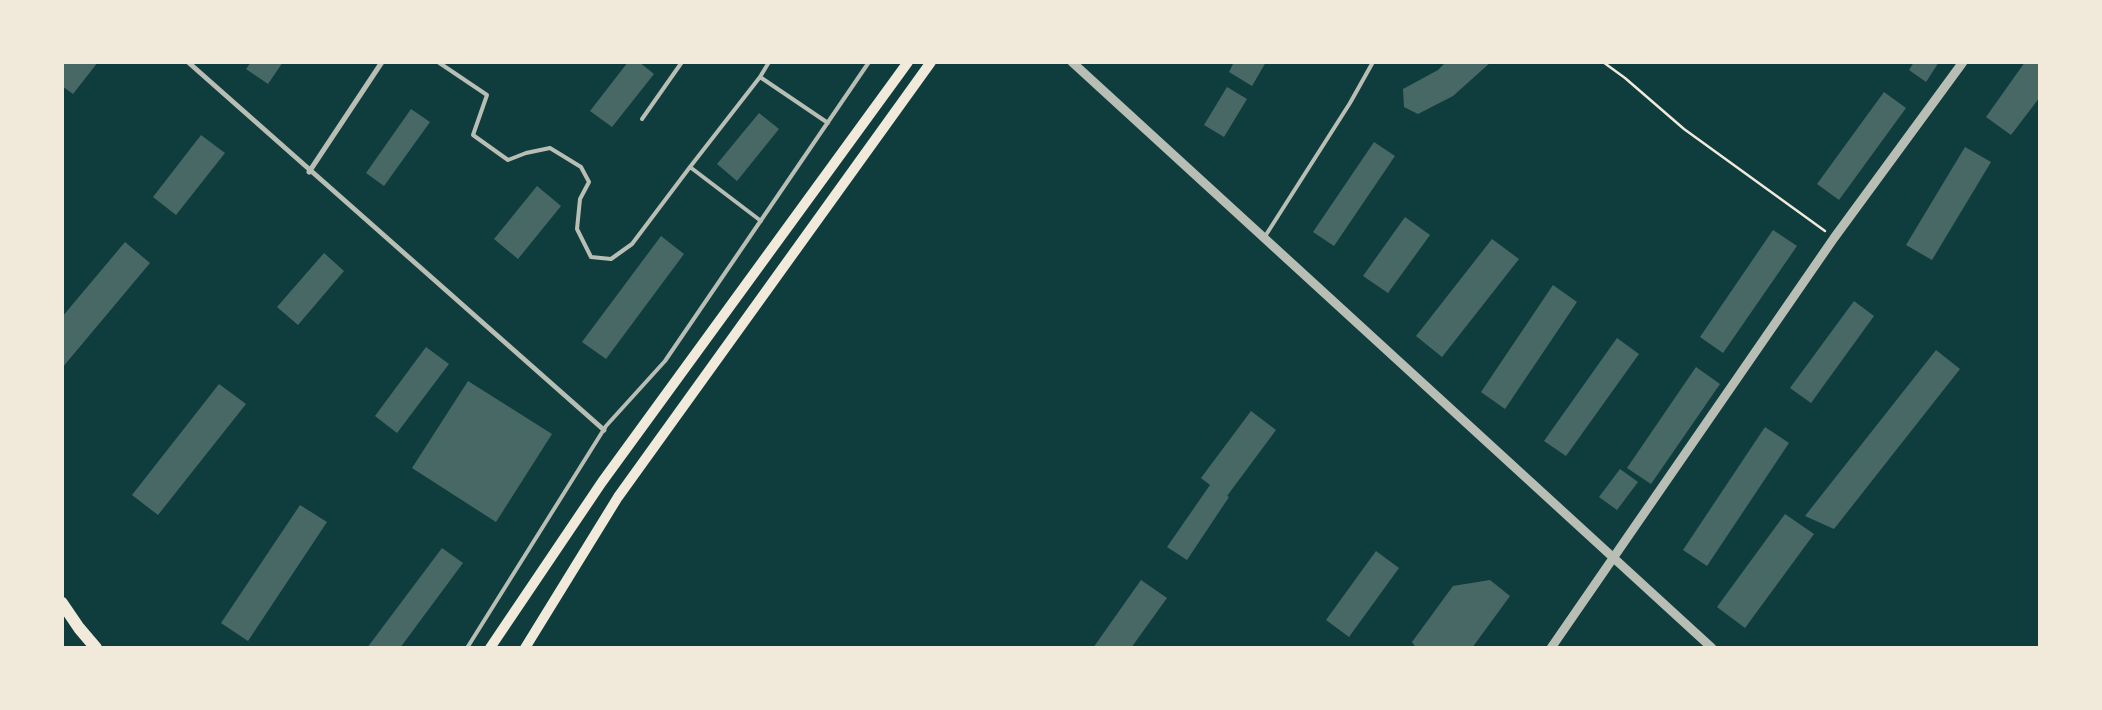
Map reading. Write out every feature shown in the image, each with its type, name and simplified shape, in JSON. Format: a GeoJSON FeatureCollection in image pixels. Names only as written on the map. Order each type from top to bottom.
{"type":"FeatureCollection","features":[{"type":"Feature","properties":{"kind":"main road"},"geometry":{"type":"LineString","coordinates":[[490,648],[602,482],[908,62]]}},
{"type":"Feature","properties":{"kind":"main road"},"geometry":{"type":"LineString","coordinates":[[525,648],[618,497],[931,62]]}},
{"type":"Feature","properties":{"kind":"main road"},"geometry":{"type":"LineString","coordinates":[[62,603],[79,628],[96,648]]}},
{"type":"Feature","properties":{"kind":"street"},"geometry":{"type":"LineString","coordinates":[[188,62],[309,172],[513,347],[604,430]]}},
{"type":"Feature","properties":{"kind":"street"},"geometry":{"type":"LineString","coordinates":[[309,172],[382,62]]}},
{"type":"Feature","properties":{"kind":"street"},"geometry":{"type":"LineString","coordinates":[[1072,62],[1712,648]]}},
{"type":"Feature","properties":{"kind":"street"},"geometry":{"type":"LineString","coordinates":[[1551,648],[1834,238],[1962,62]]}},
{"type":"Feature","properties":{"kind":"lane"},"geometry":{"type":"LineString","coordinates":[[438,62],[487,95],[473,135],[508,160],[526,153],[550,148],[581,167],[589,182],[580,199],[577,229],[591,257],[611,259],[632,244],[760,77],[769,62]]}},
{"type":"Feature","properties":{"kind":"lane"},"geometry":{"type":"LineString","coordinates":[[642,119],[682,62]]}},
{"type":"Feature","properties":{"kind":"lane"},"geometry":{"type":"LineString","coordinates":[[467,648],[604,430],[665,361],[869,62]]}},
{"type":"Feature","properties":{"kind":"lane"},"geometry":{"type":"LineString","coordinates":[[1264,238],[1350,102],[1373,62]]}},
{"type":"Feature","properties":{"kind":"lane"},"geometry":{"type":"LineString","coordinates":[[760,77],[828,123]]}},
{"type":"Feature","properties":{"kind":"lane"},"geometry":{"type":"LineString","coordinates":[[690,167],[761,221]]}},
{"type":"Feature","properties":{"kind":"path"},"geometry":{"type":"LineString","coordinates":[[1604,62],[1626,78],[1684,129],[1834,238]]}},
{"type":"Feature","properties":{"kind":"building"},"geometry":{"type":"Polygon","coordinates":[[[62,62],[98,62],[73,94],[62,86],[62,62]]]}},
{"type":"Feature","properties":{"kind":"building"},"geometry":{"type":"Polygon","coordinates":[[[251,62],[283,62],[268,84],[246,69],[251,62]]]}},
{"type":"Feature","properties":{"kind":"building"},"geometry":{"type":"Polygon","coordinates":[[[628,62],[639,62],[654,74],[612,127],[590,111],[628,62]]]}},
{"type":"Feature","properties":{"kind":"building"},"geometry":{"type":"Polygon","coordinates":[[[1234,62],[1266,62],[1252,86],[1229,72],[1234,62]]]}},
{"type":"Feature","properties":{"kind":"building"},"geometry":{"type":"Polygon","coordinates":[[[1446,62],[1491,62],[1453,96],[1418,114],[1404,107],[1403,89],[1438,70],[1446,62]]]}},
{"type":"Feature","properties":{"kind":"building"},"geometry":{"type":"Polygon","coordinates":[[[1914,62],[1939,62],[1926,82],[1909,70],[1914,62]]]}},
{"type":"Feature","properties":{"kind":"building"},"geometry":{"type":"Polygon","coordinates":[[[2025,62],[2040,62],[2040,97],[2011,135],[1986,117],[2025,62]]]}},
{"type":"Feature","properties":{"kind":"building"},"geometry":{"type":"Polygon","coordinates":[[[1227,87],[1247,99],[1224,137],[1204,125],[1227,87]]]}},
{"type":"Feature","properties":{"kind":"building"},"geometry":{"type":"Polygon","coordinates":[[[1884,92],[1906,108],[1839,200],[1817,184],[1884,92]]]}},
{"type":"Feature","properties":{"kind":"building"},"geometry":{"type":"Polygon","coordinates":[[[411,109],[430,122],[384,186],[366,173],[411,109]]]}},
{"type":"Feature","properties":{"kind":"building"},"geometry":{"type":"Polygon","coordinates":[[[759,113],[779,129],[737,181],[717,164],[759,113]]]}},
{"type":"Feature","properties":{"kind":"building"},"geometry":{"type":"Polygon","coordinates":[[[201,135],[225,153],[176,215],[153,197],[201,135]]]}},
{"type":"Feature","properties":{"kind":"building"},"geometry":{"type":"Polygon","coordinates":[[[1374,142],[1395,156],[1334,246],[1313,232],[1374,142]]]}},
{"type":"Feature","properties":{"kind":"building"},"geometry":{"type":"Polygon","coordinates":[[[1965,147],[1991,162],[1932,260],[1906,245],[1965,147]]]}},
{"type":"Feature","properties":{"kind":"building"},"geometry":{"type":"Polygon","coordinates":[[[537,186],[561,206],[518,259],[494,239],[537,186]]]}},
{"type":"Feature","properties":{"kind":"building"},"geometry":{"type":"Polygon","coordinates":[[[1405,217],[1430,235],[1388,293],[1363,276],[1405,217]]]}},
{"type":"Feature","properties":{"kind":"building"},"geometry":{"type":"Polygon","coordinates":[[[1773,230],[1797,246],[1723,353],[1700,337],[1773,230]]]}},
{"type":"Feature","properties":{"kind":"building"},"geometry":{"type":"Polygon","coordinates":[[[661,236],[684,254],[606,359],[582,342],[661,236]]]}},
{"type":"Feature","properties":{"kind":"building"},"geometry":{"type":"Polygon","coordinates":[[[1492,239],[1519,259],[1442,357],[1416,336],[1492,239]]]}},
{"type":"Feature","properties":{"kind":"building"},"geometry":{"type":"Polygon","coordinates":[[[125,242],[150,263],[62,368],[62,317],[125,242]]]}},
{"type":"Feature","properties":{"kind":"building"},"geometry":{"type":"Polygon","coordinates":[[[324,253],[344,271],[298,325],[277,307],[324,253]]]}},
{"type":"Feature","properties":{"kind":"building"},"geometry":{"type":"Polygon","coordinates":[[[1553,285],[1577,302],[1505,409],[1481,392],[1553,285]]]}},
{"type":"Feature","properties":{"kind":"building"},"geometry":{"type":"Polygon","coordinates":[[[1854,301],[1874,316],[1811,403],[1790,388],[1854,301]]]}},
{"type":"Feature","properties":{"kind":"building"},"geometry":{"type":"Polygon","coordinates":[[[1617,338],[1639,354],[1566,456],[1544,441],[1617,338]]]}},
{"type":"Feature","properties":{"kind":"building"},"geometry":{"type":"Polygon","coordinates":[[[426,347],[449,364],[397,433],[375,416],[426,347]]]}},
{"type":"Feature","properties":{"kind":"building"},"geometry":{"type":"Polygon","coordinates":[[[1936,350],[1960,369],[1834,529],[1805,516],[1936,350]]]}},
{"type":"Feature","properties":{"kind":"building"},"geometry":{"type":"Polygon","coordinates":[[[1696,367],[1720,384],[1651,484],[1627,468],[1696,367]]]}},
{"type":"Feature","properties":{"kind":"building"},"geometry":{"type":"Polygon","coordinates":[[[468,381],[552,434],[496,522],[412,468],[468,381]]]}},
{"type":"Feature","properties":{"kind":"building"},"geometry":{"type":"Polygon","coordinates":[[[219,384],[246,404],[158,515],[132,495],[219,384]]]}},
{"type":"Feature","properties":{"kind":"building"},"geometry":{"type":"Polygon","coordinates":[[[1251,411],[1276,430],[1227,496],[1229,497],[1187,560],[1167,547],[1210,485],[1201,478],[1251,411]]]}},
{"type":"Feature","properties":{"kind":"building"},"geometry":{"type":"Polygon","coordinates":[[[1765,427],[1789,443],[1707,566],[1683,550],[1765,427]]]}},
{"type":"Feature","properties":{"kind":"building"},"geometry":{"type":"Polygon","coordinates":[[[1620,469],[1638,482],[1617,510],[1599,497],[1620,469]]]}},
{"type":"Feature","properties":{"kind":"building"},"geometry":{"type":"Polygon","coordinates":[[[300,505],[327,522],[248,641],[221,623],[300,505]]]}},
{"type":"Feature","properties":{"kind":"building"},"geometry":{"type":"Polygon","coordinates":[[[1785,514],[1814,534],[1745,628],[1717,607],[1785,514]]]}},
{"type":"Feature","properties":{"kind":"building"},"geometry":{"type":"Polygon","coordinates":[[[442,548],[463,563],[400,648],[367,648],[442,548]]]}},
{"type":"Feature","properties":{"kind":"building"},"geometry":{"type":"Polygon","coordinates":[[[1376,551],[1399,568],[1349,637],[1326,620],[1376,551]]]}},
{"type":"Feature","properties":{"kind":"building"},"geometry":{"type":"Polygon","coordinates":[[[1141,580],[1167,598],[1131,648],[1093,648],[1141,580]]]}},
{"type":"Feature","properties":{"kind":"building"},"geometry":{"type":"Polygon","coordinates":[[[1490,580],[1510,596],[1472,648],[1416,648],[1412,642],[1453,586],[1490,580]]]}}]}
